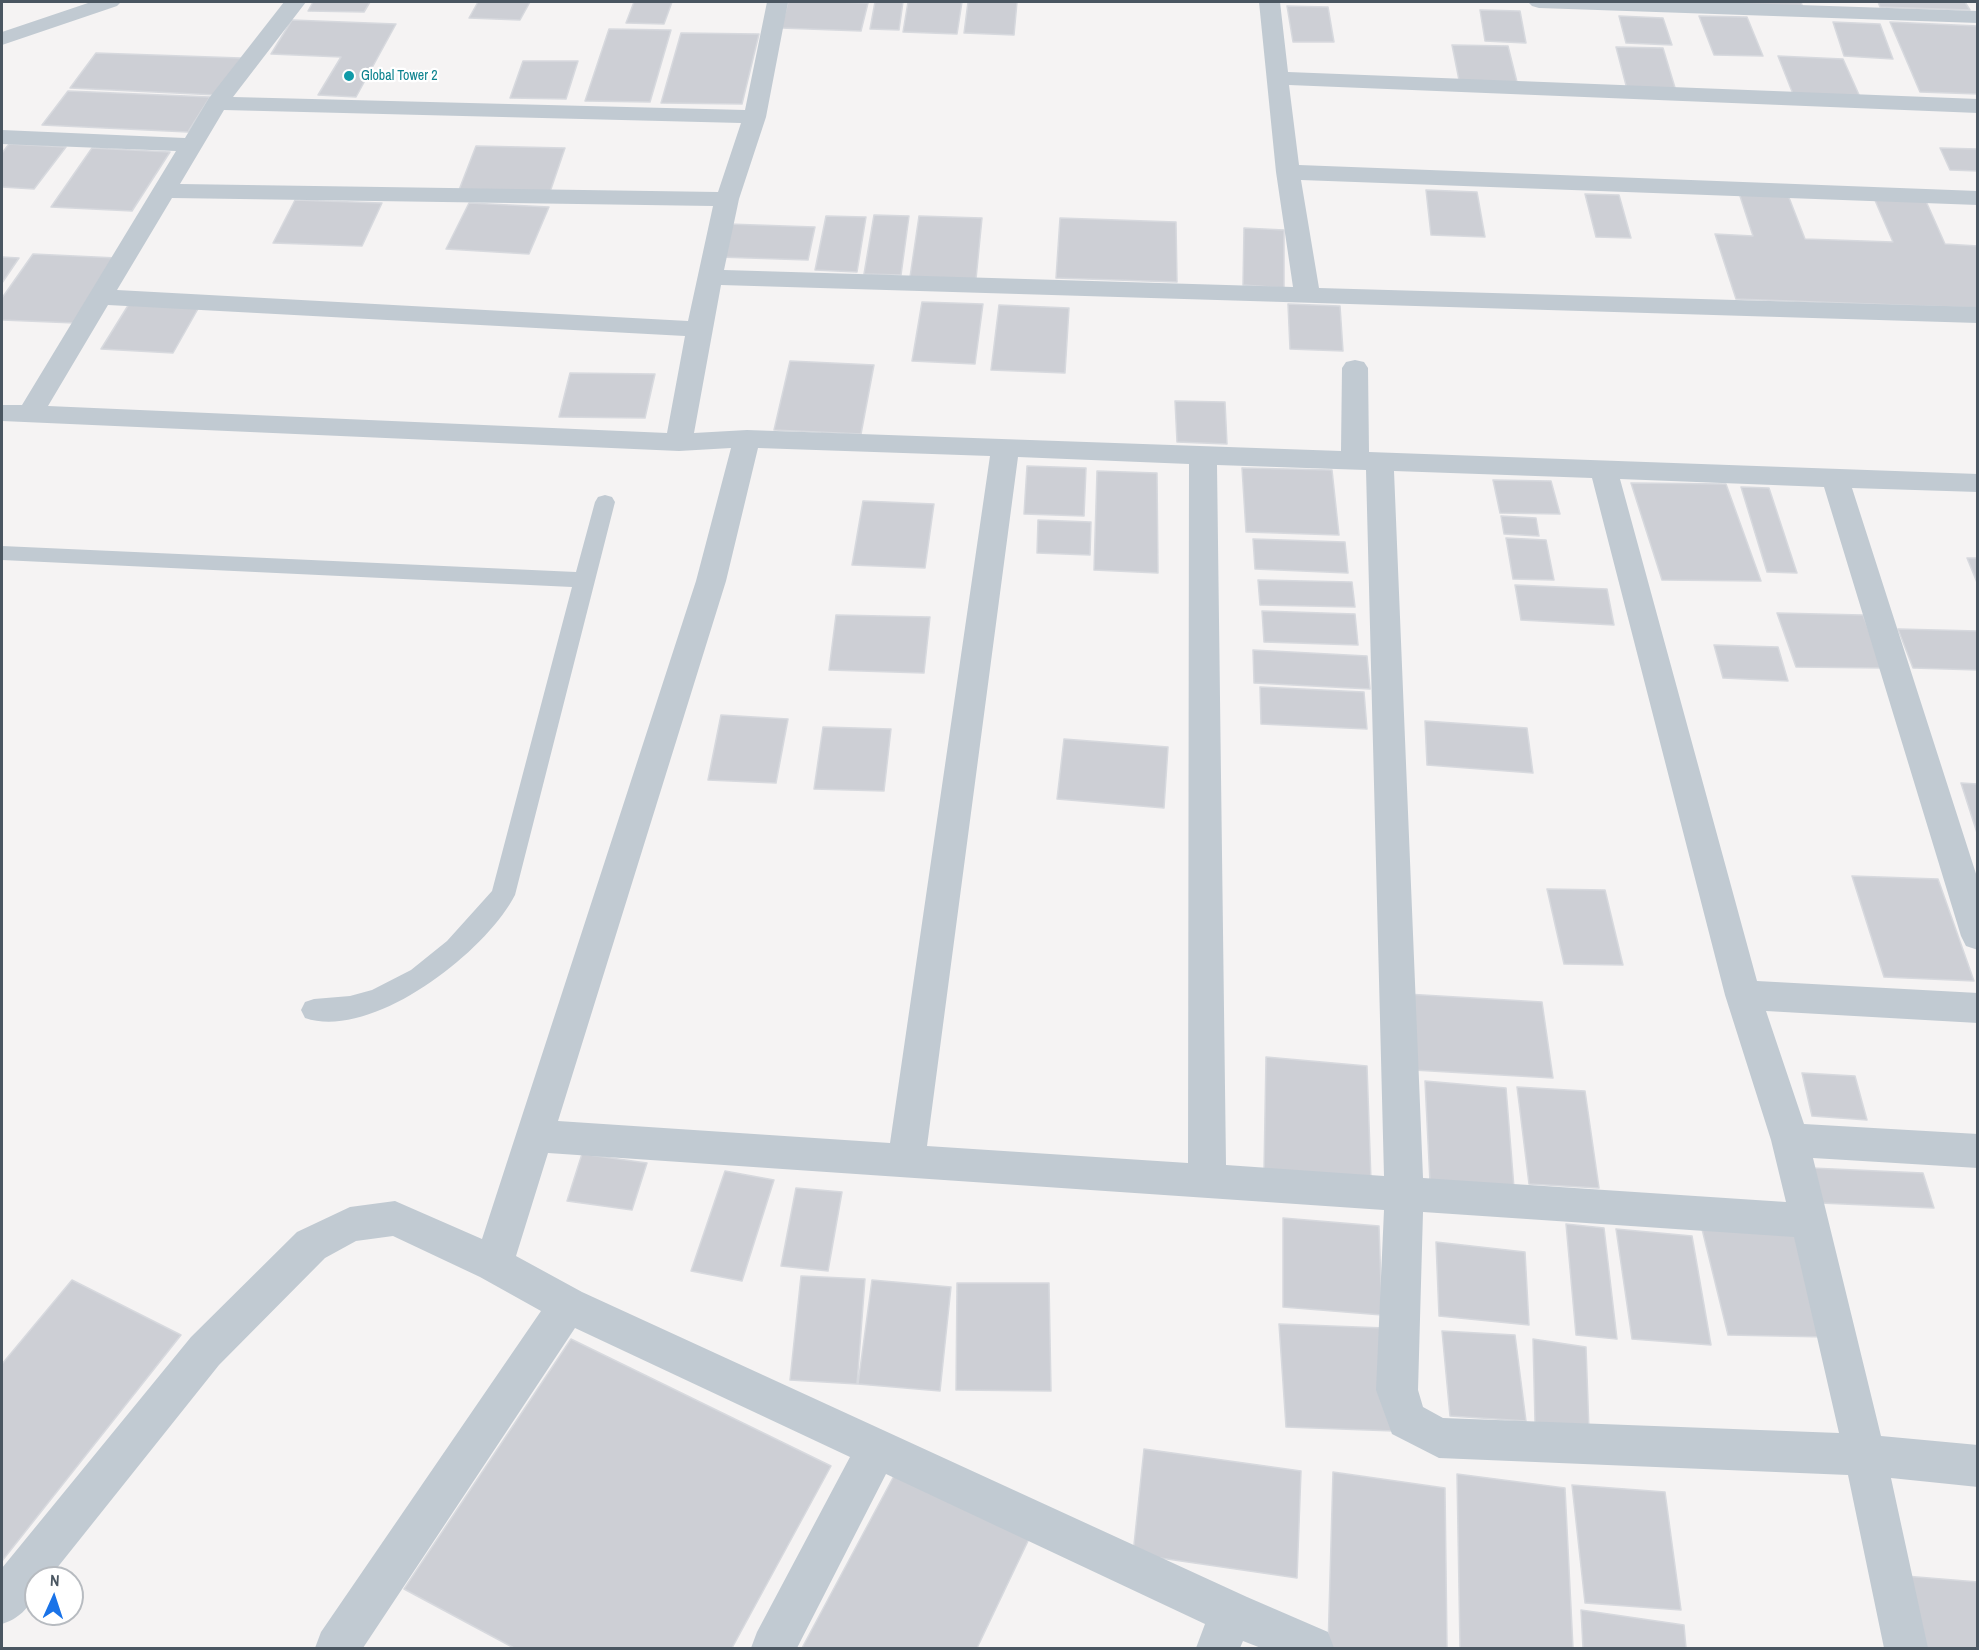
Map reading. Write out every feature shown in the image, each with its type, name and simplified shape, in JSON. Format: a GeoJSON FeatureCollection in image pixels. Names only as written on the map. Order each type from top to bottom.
{"type":"FeatureCollection","features":[{"type":"Feature","properties":{"kind":"street"},"geometry":{"type":"LineString","coordinates":[[2,39],[110,2]]}},
{"type":"Feature","properties":{"kind":"street"},"geometry":{"type":"LineString","coordinates":[[30,414],[217,103],[295,2]]}},
{"type":"Feature","properties":{"kind":"street"},"geometry":{"type":"LineString","coordinates":[[679,442],[699,329],[727,199],[755,117],[778,2]]}},
{"type":"Feature","properties":{"kind":"street"},"geometry":{"type":"LineString","coordinates":[[1269,2],[1288,172],[1307,293]]}},
{"type":"Feature","properties":{"kind":"street"},"geometry":{"type":"LineString","coordinates":[[1539,2],[1977,17]]}},
{"type":"Feature","properties":{"kind":"street"},"geometry":{"type":"LineString","coordinates":[[1278,78],[1977,106]]}},
{"type":"Feature","properties":{"kind":"street"},"geometry":{"type":"LineString","coordinates":[[217,103],[755,117]]}},
{"type":"Feature","properties":{"kind":"street"},"geometry":{"type":"LineString","coordinates":[[2,137],[192,145]]}},
{"type":"Feature","properties":{"kind":"street"},"geometry":{"type":"LineString","coordinates":[[1288,172],[1977,198]]}},
{"type":"Feature","properties":{"kind":"street"},"geometry":{"type":"LineString","coordinates":[[165,191],[727,199]]}},
{"type":"Feature","properties":{"kind":"street"},"geometry":{"type":"LineString","coordinates":[[712,277],[1307,293],[1977,315]]}},
{"type":"Feature","properties":{"kind":"street"},"geometry":{"type":"LineString","coordinates":[[102,297],[699,329]]}},
{"type":"Feature","properties":{"kind":"street"},"geometry":{"type":"LineString","coordinates":[[1355,368],[1367,461],[1404,1195],[1397,1390],[1407,1420],[1439,1438],[1865,1455],[1977,1466]]}},
{"type":"Feature","properties":{"kind":"street"},"geometry":{"type":"LineString","coordinates":[[2,413],[679,442],[747,440],[1977,483]]}},
{"type":"Feature","properties":{"kind":"street"},"geometry":{"type":"LineString","coordinates":[[494,1264],[711,581],[747,440]]}},
{"type":"Feature","properties":{"kind":"street"},"geometry":{"type":"LineString","coordinates":[[906,1161],[1005,449]]}},
{"type":"Feature","properties":{"kind":"street"},"geometry":{"type":"LineString","coordinates":[[1203,456],[1207,1181]]}},
{"type":"Feature","properties":{"kind":"street"},"geometry":{"type":"LineString","coordinates":[[1604,470],[1743,995],[1790,1140],[1865,1455],[1906,1648]]}},
{"type":"Feature","properties":{"kind":"street"},"geometry":{"type":"LineString","coordinates":[[1835,478],[1977,936]]}},
{"type":"Feature","properties":{"kind":"street"},"geometry":{"type":"LineString","coordinates":[[1743,995],[1977,1008]]}},
{"type":"Feature","properties":{"kind":"street"},"geometry":{"type":"LineString","coordinates":[[533,1136],[1808,1221]]}},
{"type":"Feature","properties":{"kind":"street"},"geometry":{"type":"LineString","coordinates":[[1790,1140],[1977,1151]]}},
{"type":"Feature","properties":{"kind":"street"},"geometry":{"type":"LineString","coordinates":[[2,1602],[205,1351],[311,1245],[350,1224],[396,1218],[494,1264],[568,1305],[877,1449],[1225,1631],[1312,1648]]}},
{"type":"Feature","properties":{"kind":"street"},"geometry":{"type":"LineString","coordinates":[[337,1648],[568,1305]]}},
{"type":"Feature","properties":{"kind":"street"},"geometry":{"type":"LineString","coordinates":[[773,1648],[877,1449]]}},
{"type":"Feature","properties":{"kind":"lane"},"geometry":{"type":"LineString","coordinates":[[314,1010],[355,1006],[403,989],[438,965],[473,932],[503,895],[605,502]]}},
{"type":"Feature","properties":{"kind":"lane"},"geometry":{"type":"LineString","coordinates":[[2,553],[583,580]]}},
{"type":"Feature","properties":{"kind":"building"},"geometry":{"type":"Polygon","coordinates":[[[313,2],[370,2],[364,12],[308,11],[313,2]]]}},
{"type":"Feature","properties":{"kind":"building"},"geometry":{"type":"Polygon","coordinates":[[[478,2],[530,2],[520,20],[469,18],[478,2]]]}},
{"type":"Feature","properties":{"kind":"building"},"geometry":{"type":"Polygon","coordinates":[[[634,2],[672,2],[664,24],[626,23],[634,2]]]}},
{"type":"Feature","properties":{"kind":"building"},"geometry":{"type":"Polygon","coordinates":[[[788,2],[868,3],[861,31],[781,28],[788,2]]]}},
{"type":"Feature","properties":{"kind":"building"},"geometry":{"type":"Polygon","coordinates":[[[875,2],[903,2],[899,30],[870,29],[875,2]]]}},
{"type":"Feature","properties":{"kind":"building"},"geometry":{"type":"Polygon","coordinates":[[[908,2],[962,2],[957,34],[903,32],[908,2]]]}},
{"type":"Feature","properties":{"kind":"building"},"geometry":{"type":"Polygon","coordinates":[[[968,2],[1017,2],[1014,35],[964,33],[968,2]]]}},
{"type":"Feature","properties":{"kind":"building"},"geometry":{"type":"Polygon","coordinates":[[[1717,2],[1801,2],[1803,8],[1718,5],[1717,2]]]}},
{"type":"Feature","properties":{"kind":"building"},"geometry":{"type":"Polygon","coordinates":[[[1878,2],[1965,2],[1970,10],[1880,7],[1878,2]]]}},
{"type":"Feature","properties":{"kind":"building"},"geometry":{"type":"Polygon","coordinates":[[[1287,6],[1328,7],[1334,42],[1293,42],[1287,6]]]}},
{"type":"Feature","properties":{"kind":"building"},"geometry":{"type":"Polygon","coordinates":[[[1480,10],[1520,11],[1526,43],[1485,41],[1480,10]]]}},
{"type":"Feature","properties":{"kind":"building"},"geometry":{"type":"Polygon","coordinates":[[[1619,16],[1663,18],[1672,45],[1626,43],[1619,16]]]}},
{"type":"Feature","properties":{"kind":"building"},"geometry":{"type":"Polygon","coordinates":[[[1699,16],[1747,17],[1763,56],[1714,55],[1699,16]]]}},
{"type":"Feature","properties":{"kind":"building","name":"Global Tower 2"},"geometry":{"type":"Polygon","coordinates":[[[292,20],[396,24],[356,97],[318,95],[341,57],[271,54],[292,20]]]}},
{"type":"Feature","properties":{"kind":"building"},"geometry":{"type":"Polygon","coordinates":[[[1833,22],[1880,24],[1893,59],[1844,56],[1833,22]]]}},
{"type":"Feature","properties":{"kind":"building"},"geometry":{"type":"Polygon","coordinates":[[[1890,22],[1978,26],[1978,94],[1920,92],[1890,22]]]}},
{"type":"Feature","properties":{"kind":"building"},"geometry":{"type":"Polygon","coordinates":[[[609,29],[671,30],[650,102],[585,101],[609,29]]]}},
{"type":"Feature","properties":{"kind":"building"},"geometry":{"type":"Polygon","coordinates":[[[681,33],[759,34],[742,104],[661,103],[681,33]]]}},
{"type":"Feature","properties":{"kind":"building"},"geometry":{"type":"Polygon","coordinates":[[[1452,45],[1508,46],[1518,86],[1460,85],[1452,45]]]}},
{"type":"Feature","properties":{"kind":"building"},"geometry":{"type":"Polygon","coordinates":[[[1616,47],[1663,48],[1676,91],[1627,89],[1616,47]]]}},
{"type":"Feature","properties":{"kind":"building"},"geometry":{"type":"Polygon","coordinates":[[[96,53],[241,58],[217,95],[70,88],[96,53]]]}},
{"type":"Feature","properties":{"kind":"building"},"geometry":{"type":"Polygon","coordinates":[[[1778,56],[1843,59],[1860,97],[1793,94],[1778,56]]]}},
{"type":"Feature","properties":{"kind":"building"},"geometry":{"type":"Polygon","coordinates":[[[523,61],[578,61],[566,99],[510,98],[523,61]]]}},
{"type":"Feature","properties":{"kind":"building"},"geometry":{"type":"Polygon","coordinates":[[[68,91],[210,97],[188,132],[42,125],[68,91]]]}},
{"type":"Feature","properties":{"kind":"building"},"geometry":{"type":"Polygon","coordinates":[[[9,144],[66,147],[34,189],[2,187],[2,153],[9,144]]]}},
{"type":"Feature","properties":{"kind":"building"},"geometry":{"type":"Polygon","coordinates":[[[476,146],[565,148],[550,192],[459,190],[476,146]]]}},
{"type":"Feature","properties":{"kind":"building"},"geometry":{"type":"Polygon","coordinates":[[[92,148],[170,152],[132,211],[51,207],[92,148]]]}},
{"type":"Feature","properties":{"kind":"building"},"geometry":{"type":"Polygon","coordinates":[[[1940,148],[1978,149],[1978,171],[1950,170],[1940,148]]]}},
{"type":"Feature","properties":{"kind":"building"},"geometry":{"type":"Polygon","coordinates":[[[1426,190],[1477,192],[1485,237],[1431,235],[1426,190]]]}},
{"type":"Feature","properties":{"kind":"building"},"geometry":{"type":"Polygon","coordinates":[[[1739,193],[1788,195],[1805,239],[1893,242],[1874,198],[1925,199],[1945,244],[1978,246],[1978,308],[1736,299],[1715,234],[1753,236],[1739,193]]]}},
{"type":"Feature","properties":{"kind":"building"},"geometry":{"type":"Polygon","coordinates":[[[1585,194],[1619,195],[1631,238],[1596,237],[1585,194]]]}},
{"type":"Feature","properties":{"kind":"building"},"geometry":{"type":"Polygon","coordinates":[[[295,200],[382,203],[362,246],[273,243],[295,200]]]}},
{"type":"Feature","properties":{"kind":"building"},"geometry":{"type":"Polygon","coordinates":[[[469,203],[549,207],[529,254],[446,249],[469,203]]]}},
{"type":"Feature","properties":{"kind":"building"},"geometry":{"type":"Polygon","coordinates":[[[874,215],[909,216],[901,275],[864,274],[874,215]]]}},
{"type":"Feature","properties":{"kind":"building"},"geometry":{"type":"Polygon","coordinates":[[[826,216],[866,217],[857,272],[815,270],[826,216]]]}},
{"type":"Feature","properties":{"kind":"building"},"geometry":{"type":"Polygon","coordinates":[[[919,216],[982,218],[976,279],[910,277],[919,216]]]}},
{"type":"Feature","properties":{"kind":"building"},"geometry":{"type":"Polygon","coordinates":[[[1060,218],[1176,222],[1177,282],[1056,278],[1060,218]]]}},
{"type":"Feature","properties":{"kind":"building"},"geometry":{"type":"Polygon","coordinates":[[[728,224],[815,227],[808,260],[719,257],[728,224]]]}},
{"type":"Feature","properties":{"kind":"building"},"geometry":{"type":"Polygon","coordinates":[[[1244,228],[1284,230],[1284,288],[1243,285],[1244,228]]]}},
{"type":"Feature","properties":{"kind":"building"},"geometry":{"type":"Polygon","coordinates":[[[33,254],[117,258],[75,323],[2,320],[2,298],[33,254]]]}},
{"type":"Feature","properties":{"kind":"building"},"geometry":{"type":"Polygon","coordinates":[[[2,257],[19,258],[2,283],[2,257]]]}},
{"type":"Feature","properties":{"kind":"building"},"geometry":{"type":"Polygon","coordinates":[[[922,302],[983,304],[975,364],[912,361],[922,302]]]}},
{"type":"Feature","properties":{"kind":"building"},"geometry":{"type":"Polygon","coordinates":[[[129,304],[199,307],[173,353],[101,349],[129,304]]]}},
{"type":"Feature","properties":{"kind":"building"},"geometry":{"type":"Polygon","coordinates":[[[1288,304],[1340,306],[1343,351],[1290,349],[1288,304]]]}},
{"type":"Feature","properties":{"kind":"building"},"geometry":{"type":"Polygon","coordinates":[[[999,305],[1069,308],[1065,373],[991,370],[999,305]]]}},
{"type":"Feature","properties":{"kind":"building"},"geometry":{"type":"Polygon","coordinates":[[[790,361],[874,365],[861,434],[774,430],[790,361]]]}},
{"type":"Feature","properties":{"kind":"building"},"geometry":{"type":"Polygon","coordinates":[[[570,373],[655,374],[645,418],[559,417],[570,373]]]}},
{"type":"Feature","properties":{"kind":"building"},"geometry":{"type":"Polygon","coordinates":[[[1175,401],[1225,402],[1227,444],[1177,442],[1175,401]]]}},
{"type":"Feature","properties":{"kind":"building"},"geometry":{"type":"Polygon","coordinates":[[[1027,466],[1086,468],[1084,516],[1024,514],[1027,466]]]}},
{"type":"Feature","properties":{"kind":"building"},"geometry":{"type":"Polygon","coordinates":[[[1242,468],[1332,470],[1339,535],[1246,532],[1242,468]]]}},
{"type":"Feature","properties":{"kind":"building"},"geometry":{"type":"Polygon","coordinates":[[[1097,471],[1157,473],[1158,573],[1094,570],[1097,471]]]}},
{"type":"Feature","properties":{"kind":"building"},"geometry":{"type":"Polygon","coordinates":[[[1493,480],[1551,481],[1560,514],[1500,513],[1493,480]]]}},
{"type":"Feature","properties":{"kind":"building"},"geometry":{"type":"Polygon","coordinates":[[[1631,483],[1726,484],[1761,581],[1662,580],[1631,483]]]}},
{"type":"Feature","properties":{"kind":"building"},"geometry":{"type":"Polygon","coordinates":[[[1741,487],[1769,488],[1797,573],[1767,572],[1741,487]]]}},
{"type":"Feature","properties":{"kind":"building"},"geometry":{"type":"Polygon","coordinates":[[[863,501],[934,504],[925,568],[852,565],[863,501]]]}},
{"type":"Feature","properties":{"kind":"building"},"geometry":{"type":"Polygon","coordinates":[[[1501,516],[1536,518],[1539,536],[1504,534],[1501,516]]]}},
{"type":"Feature","properties":{"kind":"building"},"geometry":{"type":"Polygon","coordinates":[[[1038,520],[1091,522],[1090,555],[1037,553],[1038,520]]]}},
{"type":"Feature","properties":{"kind":"building"},"geometry":{"type":"Polygon","coordinates":[[[1506,538],[1546,540],[1554,580],[1513,579],[1506,538]]]}},
{"type":"Feature","properties":{"kind":"building"},"geometry":{"type":"Polygon","coordinates":[[[1253,539],[1345,542],[1348,573],[1255,569],[1253,539]]]}},
{"type":"Feature","properties":{"kind":"building"},"geometry":{"type":"Polygon","coordinates":[[[1967,558],[1978,558],[1978,585],[1967,558]]]}},
{"type":"Feature","properties":{"kind":"building"},"geometry":{"type":"Polygon","coordinates":[[[1258,580],[1352,582],[1355,607],[1260,605],[1258,580]]]}},
{"type":"Feature","properties":{"kind":"building"},"geometry":{"type":"Polygon","coordinates":[[[1515,585],[1607,589],[1614,625],[1521,620],[1515,585]]]}},
{"type":"Feature","properties":{"kind":"building"},"geometry":{"type":"Polygon","coordinates":[[[1262,611],[1355,614],[1358,645],[1264,642],[1262,611]]]}},
{"type":"Feature","properties":{"kind":"building"},"geometry":{"type":"Polygon","coordinates":[[[1777,613],[1863,615],[1883,668],[1796,667],[1777,613]]]}},
{"type":"Feature","properties":{"kind":"building"},"geometry":{"type":"Polygon","coordinates":[[[836,615],[930,617],[924,673],[829,670],[836,615]]]}},
{"type":"Feature","properties":{"kind":"building"},"geometry":{"type":"Polygon","coordinates":[[[1898,629],[1978,631],[1978,670],[1913,668],[1898,629]]]}},
{"type":"Feature","properties":{"kind":"building"},"geometry":{"type":"Polygon","coordinates":[[[1714,645],[1778,647],[1788,681],[1723,678],[1714,645]]]}},
{"type":"Feature","properties":{"kind":"building"},"geometry":{"type":"Polygon","coordinates":[[[1253,650],[1367,656],[1370,689],[1254,683],[1253,650]]]}},
{"type":"Feature","properties":{"kind":"building"},"geometry":{"type":"Polygon","coordinates":[[[1260,687],[1364,692],[1367,729],[1261,724],[1260,687]]]}},
{"type":"Feature","properties":{"kind":"building"},"geometry":{"type":"Polygon","coordinates":[[[721,715],[788,719],[776,783],[708,780],[721,715]]]}},
{"type":"Feature","properties":{"kind":"building"},"geometry":{"type":"Polygon","coordinates":[[[1425,721],[1527,728],[1533,773],[1427,765],[1425,721]]]}},
{"type":"Feature","properties":{"kind":"building"},"geometry":{"type":"Polygon","coordinates":[[[823,727],[891,729],[884,791],[814,789],[823,727]]]}},
{"type":"Feature","properties":{"kind":"building"},"geometry":{"type":"Polygon","coordinates":[[[1064,739],[1168,747],[1164,808],[1057,799],[1064,739]]]}},
{"type":"Feature","properties":{"kind":"building"},"geometry":{"type":"Polygon","coordinates":[[[1961,783],[1978,784],[1978,836],[1961,783]]]}},
{"type":"Feature","properties":{"kind":"building"},"geometry":{"type":"Polygon","coordinates":[[[1852,876],[1938,879],[1974,981],[1884,977],[1852,876]]]}},
{"type":"Feature","properties":{"kind":"building"},"geometry":{"type":"Polygon","coordinates":[[[1547,889],[1605,890],[1623,965],[1564,964],[1547,889]]]}},
{"type":"Feature","properties":{"kind":"building"},"geometry":{"type":"Polygon","coordinates":[[[1406,994],[1542,1002],[1553,1078],[1413,1070],[1406,994]]]}},
{"type":"Feature","properties":{"kind":"building"},"geometry":{"type":"Polygon","coordinates":[[[1266,1057],[1367,1066],[1371,1181],[1264,1171],[1266,1057]]]}},
{"type":"Feature","properties":{"kind":"building"},"geometry":{"type":"Polygon","coordinates":[[[1802,1073],[1855,1076],[1867,1120],[1812,1116],[1802,1073]]]}},
{"type":"Feature","properties":{"kind":"building"},"geometry":{"type":"Polygon","coordinates":[[[1425,1081],[1506,1088],[1514,1188],[1430,1182],[1425,1081]]]}},
{"type":"Feature","properties":{"kind":"building"},"geometry":{"type":"Polygon","coordinates":[[[1517,1087],[1585,1091],[1599,1188],[1529,1184],[1517,1087]]]}},
{"type":"Feature","properties":{"kind":"building"},"geometry":{"type":"Polygon","coordinates":[[[582,1154],[647,1163],[632,1210],[567,1201],[582,1154]]]}},
{"type":"Feature","properties":{"kind":"building"},"geometry":{"type":"Polygon","coordinates":[[[1811,1168],[1923,1173],[1934,1208],[1820,1203],[1811,1168]]]}},
{"type":"Feature","properties":{"kind":"building"},"geometry":{"type":"Polygon","coordinates":[[[725,1171],[774,1180],[742,1281],[691,1271],[725,1171]]]}},
{"type":"Feature","properties":{"kind":"building"},"geometry":{"type":"Polygon","coordinates":[[[796,1188],[842,1192],[828,1271],[781,1266],[796,1188]]]}},
{"type":"Feature","properties":{"kind":"building"},"geometry":{"type":"Polygon","coordinates":[[[1283,1218],[1379,1226],[1382,1315],[1283,1307],[1283,1218]]]}},
{"type":"Feature","properties":{"kind":"building"},"geometry":{"type":"Polygon","coordinates":[[[1566,1224],[1604,1228],[1617,1339],[1576,1335],[1566,1224]]]}},
{"type":"Feature","properties":{"kind":"building"},"geometry":{"type":"Polygon","coordinates":[[[1701,1225],[1796,1227],[1827,1337],[1728,1335],[1701,1225]]]}},
{"type":"Feature","properties":{"kind":"building"},"geometry":{"type":"Polygon","coordinates":[[[1616,1229],[1692,1236],[1711,1345],[1632,1339],[1616,1229]]]}},
{"type":"Feature","properties":{"kind":"building"},"geometry":{"type":"Polygon","coordinates":[[[1436,1242],[1525,1252],[1529,1325],[1439,1316],[1436,1242]]]}},
{"type":"Feature","properties":{"kind":"building"},"geometry":{"type":"Polygon","coordinates":[[[801,1276],[865,1279],[857,1384],[790,1380],[801,1276]]]}},
{"type":"Feature","properties":{"kind":"building"},"geometry":{"type":"Polygon","coordinates":[[[72,1280],[181,1335],[2,1561],[2,1364],[72,1280]]]}},
{"type":"Feature","properties":{"kind":"building"},"geometry":{"type":"Polygon","coordinates":[[[872,1280],[951,1287],[940,1391],[858,1384],[872,1280]]]}},
{"type":"Feature","properties":{"kind":"building"},"geometry":{"type":"Polygon","coordinates":[[[957,1283],[1049,1283],[1051,1391],[956,1390],[957,1283]]]}},
{"type":"Feature","properties":{"kind":"building"},"geometry":{"type":"Polygon","coordinates":[[[1279,1324],[1385,1328],[1394,1431],[1286,1427],[1279,1324]]]}},
{"type":"Feature","properties":{"kind":"building"},"geometry":{"type":"Polygon","coordinates":[[[1442,1331],[1515,1335],[1526,1421],[1450,1416],[1442,1331]]]}},
{"type":"Feature","properties":{"kind":"building"},"geometry":{"type":"Polygon","coordinates":[[[571,1339],[831,1466],[732,1648],[514,1648],[404,1589],[571,1339]]]}},
{"type":"Feature","properties":{"kind":"building"},"geometry":{"type":"Polygon","coordinates":[[[1533,1339],[1586,1347],[1589,1431],[1535,1422],[1533,1339]]]}},
{"type":"Feature","properties":{"kind":"building"},"geometry":{"type":"Polygon","coordinates":[[[1144,1449],[1301,1471],[1297,1578],[1133,1554],[1144,1449]]]}},
{"type":"Feature","properties":{"kind":"building"},"geometry":{"type":"Polygon","coordinates":[[[1333,1472],[1445,1488],[1447,1648],[1328,1648],[1333,1472]]]}},
{"type":"Feature","properties":{"kind":"building"},"geometry":{"type":"Polygon","coordinates":[[[895,1474],[1029,1539],[977,1648],[802,1648],[895,1474]]]}},
{"type":"Feature","properties":{"kind":"building"},"geometry":{"type":"Polygon","coordinates":[[[1457,1474],[1565,1488],[1573,1648],[1460,1648],[1457,1474]]]}},
{"type":"Feature","properties":{"kind":"building"},"geometry":{"type":"Polygon","coordinates":[[[1572,1485],[1665,1492],[1681,1610],[1585,1603],[1572,1485]]]}},
{"type":"Feature","properties":{"kind":"building"},"geometry":{"type":"Polygon","coordinates":[[[1905,1576],[1978,1582],[1978,1648],[1921,1648],[1905,1576]]]}},
{"type":"Feature","properties":{"kind":"building"},"geometry":{"type":"Polygon","coordinates":[[[1581,1610],[1684,1625],[1686,1648],[1583,1648],[1581,1610]]]}},
{"type":"Feature","properties":{"kind":"place","name":"Global Tower 2"},"geometry":{"type":"Point","coordinates":[349,76]}}]}
